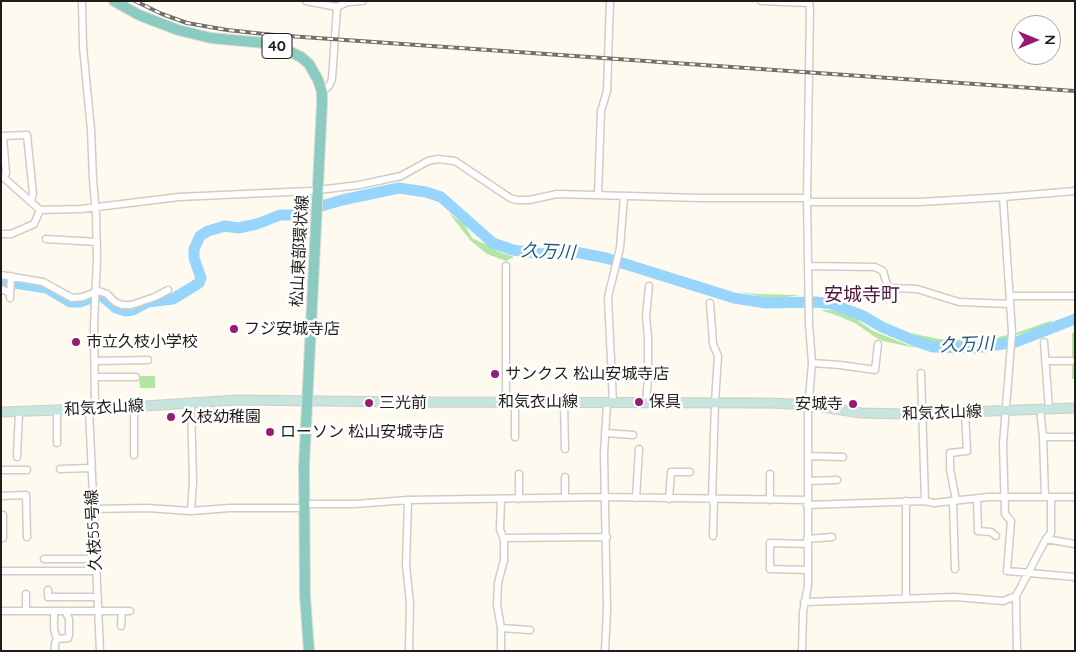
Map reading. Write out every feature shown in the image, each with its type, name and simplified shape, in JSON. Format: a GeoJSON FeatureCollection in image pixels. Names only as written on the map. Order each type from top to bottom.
{"type":"FeatureCollection","features":[{"type":"Feature","properties":{"kind":"main road","name":"松山東部環状線"},"geometry":{"type":"LineString","coordinates":[[114,1],[139,15],[178,30],[211,38],[264,43],[293,53],[309,64],[322,92],[307,401],[304,506],[309,651]]}},
{"type":"Feature","properties":{"kind":"main road","name":"和気衣山線"},"geometry":{"type":"LineString","coordinates":[[1,412],[134,407],[237,400],[610,403],[772,402],[809,405],[861,413],[923,414],[1075,408]]}},
{"type":"Feature","properties":{"kind":"street","name":"久枝55号線"},"geometry":{"type":"LineString","coordinates":[[82,1],[83,47],[91,130],[97,242],[94,295],[95,377],[92,409],[91,468],[100,651]]}},
{"type":"Feature","properties":{"kind":"street"},"geometry":{"type":"LineString","coordinates":[[306,1],[339,4],[363,1]]}},
{"type":"Feature","properties":{"kind":"street"},"geometry":{"type":"LineString","coordinates":[[598,195],[601,111],[607,91],[610,1]]}},
{"type":"Feature","properties":{"kind":"street"},"geometry":{"type":"LineString","coordinates":[[761,1],[809,2],[810,10],[807,200],[808,294],[812,363],[807,502],[808,570],[807,593],[804,602],[802,651]]}},
{"type":"Feature","properties":{"kind":"street"},"geometry":{"type":"LineString","coordinates":[[322,92],[329,86],[332,79],[339,4]]}},
{"type":"Feature","properties":{"kind":"street"},"geometry":{"type":"LineString","coordinates":[[31,201],[33,194],[27,135],[3,136],[6,173],[3,176],[40,210],[95,208],[178,197],[318,192],[395,178],[438,158],[455,161],[510,198],[517,200],[529,200],[557,194],[920,202],[1075,191]]}},
{"type":"Feature","properties":{"kind":"street"},"geometry":{"type":"LineString","coordinates":[[605,651],[607,537],[604,454],[610,403],[612,354],[608,297],[619,256],[624,196]]}},
{"type":"Feature","properties":{"kind":"street"},"geometry":{"type":"LineString","coordinates":[[1003,197],[1012,332],[1003,444],[1003,497],[1005,514],[1011,521],[1007,571],[1075,578]]}},
{"type":"Feature","properties":{"kind":"street"},"geometry":{"type":"LineString","coordinates":[[1,234],[11,234],[34,224],[40,210]]}},
{"type":"Feature","properties":{"kind":"street"},"geometry":{"type":"LineString","coordinates":[[46,240],[97,242]]}},
{"type":"Feature","properties":{"kind":"street"},"geometry":{"type":"LineString","coordinates":[[506,266],[511,402],[515,437]]}},
{"type":"Feature","properties":{"kind":"street"},"geometry":{"type":"LineString","coordinates":[[808,266],[875,267],[883,271],[887,285],[891,288],[918,289],[959,302],[1010,304]]}},
{"type":"Feature","properties":{"kind":"street"},"geometry":{"type":"LineString","coordinates":[[1,275],[43,282],[72,298],[94,295],[98,291],[107,294],[122,306],[155,297],[168,290]]}},
{"type":"Feature","properties":{"kind":"street"},"geometry":{"type":"LineString","coordinates":[[1,289],[10,294],[11,277]]}},
{"type":"Feature","properties":{"kind":"street"},"geometry":{"type":"LineString","coordinates":[[646,402],[648,337],[646,317],[649,286]]}},
{"type":"Feature","properties":{"kind":"street"},"geometry":{"type":"LineString","coordinates":[[1010,296],[1075,296]]}},
{"type":"Feature","properties":{"kind":"street"},"geometry":{"type":"LineString","coordinates":[[710,303],[713,344],[718,356],[715,402],[713,536]]}},
{"type":"Feature","properties":{"kind":"street"},"geometry":{"type":"LineString","coordinates":[[1017,651],[1016,596],[1051,533],[1043,437],[1045,409],[1044,342]]}},
{"type":"Feature","properties":{"kind":"street"},"geometry":{"type":"LineString","coordinates":[[812,363],[875,370],[878,344]]}},
{"type":"Feature","properties":{"kind":"street"},"geometry":{"type":"LineString","coordinates":[[95,361],[128,357],[148,360]]}},
{"type":"Feature","properties":{"kind":"street"},"geometry":{"type":"LineString","coordinates":[[1045,361],[1071,361]]}},
{"type":"Feature","properties":{"kind":"street"},"geometry":{"type":"LineString","coordinates":[[921,373],[924,500]]}},
{"type":"Feature","properties":{"kind":"street"},"geometry":{"type":"LineString","coordinates":[[95,377],[136,377]]}},
{"type":"Feature","properties":{"kind":"street"},"geometry":{"type":"LineString","coordinates":[[564,402],[565,449]]}},
{"type":"Feature","properties":{"kind":"street"},"geometry":{"type":"LineString","coordinates":[[191,403],[193,482],[191,511]]}},
{"type":"Feature","properties":{"kind":"street"},"geometry":{"type":"LineString","coordinates":[[134,407],[134,454]]}},
{"type":"Feature","properties":{"kind":"street"},"geometry":{"type":"LineString","coordinates":[[57,410],[57,443]]}},
{"type":"Feature","properties":{"kind":"street"},"geometry":{"type":"LineString","coordinates":[[17,458],[19,412]]}},
{"type":"Feature","properties":{"kind":"street"},"geometry":{"type":"LineString","coordinates":[[955,569],[955,501],[950,469],[950,453],[967,451],[965,412]]}},
{"type":"Feature","properties":{"kind":"street"},"geometry":{"type":"LineString","coordinates":[[605,433],[633,435]]}},
{"type":"Feature","properties":{"kind":"street"},"geometry":{"type":"LineString","coordinates":[[1043,437],[1075,437]]}},
{"type":"Feature","properties":{"kind":"street"},"geometry":{"type":"LineString","coordinates":[[636,498],[639,449]]}},
{"type":"Feature","properties":{"kind":"street"},"geometry":{"type":"LineString","coordinates":[[808,456],[843,457]]}},
{"type":"Feature","properties":{"kind":"street"},"geometry":{"type":"LineString","coordinates":[[60,469],[91,468]]}},
{"type":"Feature","properties":{"kind":"street"},"geometry":{"type":"LineString","coordinates":[[1,470],[27,470]]}},
{"type":"Feature","properties":{"kind":"street"},"geometry":{"type":"LineString","coordinates":[[669,499],[671,472],[690,472]]}},
{"type":"Feature","properties":{"kind":"street"},"geometry":{"type":"LineString","coordinates":[[519,474],[519,499]]}},
{"type":"Feature","properties":{"kind":"street"},"geometry":{"type":"LineString","coordinates":[[770,474],[770,500]]}},
{"type":"Feature","properties":{"kind":"street"},"geometry":{"type":"LineString","coordinates":[[565,477],[565,498]]}},
{"type":"Feature","properties":{"kind":"street"},"geometry":{"type":"LineString","coordinates":[[808,480],[837,480]]}},
{"type":"Feature","properties":{"kind":"street"},"geometry":{"type":"LineString","coordinates":[[1,496],[9,493],[26,496],[27,537]]}},
{"type":"Feature","properties":{"kind":"street"},"geometry":{"type":"LineString","coordinates":[[93,508],[147,508],[191,511],[408,500],[605,497],[807,502],[924,500],[934,503],[977,498],[1075,497]]}},
{"type":"Feature","properties":{"kind":"street"},"geometry":{"type":"LineString","coordinates":[[977,498],[978,532],[991,532],[996,536]]}},
{"type":"Feature","properties":{"kind":"street"},"geometry":{"type":"LineString","coordinates":[[408,500],[406,565],[410,603],[409,651]]}},
{"type":"Feature","properties":{"kind":"street"},"geometry":{"type":"LineString","coordinates":[[501,500],[500,529],[503,538],[504,560],[498,583],[501,651]]}},
{"type":"Feature","properties":{"kind":"street"},"geometry":{"type":"LineString","coordinates":[[906,501],[906,599]]}},
{"type":"Feature","properties":{"kind":"street"},"geometry":{"type":"LineString","coordinates":[[18,511],[27,511]]}},
{"type":"Feature","properties":{"kind":"street"},"geometry":{"type":"LineString","coordinates":[[1,538],[3,538],[5,519]]}},
{"type":"Feature","properties":{"kind":"street"},"geometry":{"type":"LineString","coordinates":[[503,538],[607,537]]}},
{"type":"Feature","properties":{"kind":"street"},"geometry":{"type":"LineString","coordinates":[[808,570],[770,569],[770,543],[807,541],[832,537]]}},
{"type":"Feature","properties":{"kind":"street"},"geometry":{"type":"LineString","coordinates":[[1046,540],[1075,544]]}},
{"type":"Feature","properties":{"kind":"street"},"geometry":{"type":"LineString","coordinates":[[44,559],[96,559]]}},
{"type":"Feature","properties":{"kind":"street"},"geometry":{"type":"LineString","coordinates":[[1,570],[96,570]]}},
{"type":"Feature","properties":{"kind":"street"},"geometry":{"type":"LineString","coordinates":[[48,590],[48,597],[98,597]]}},
{"type":"Feature","properties":{"kind":"street"},"geometry":{"type":"LineString","coordinates":[[26,594],[26,611]]}},
{"type":"Feature","properties":{"kind":"street"},"geometry":{"type":"LineString","coordinates":[[804,602],[955,597],[1003,601],[1016,596]]}},
{"type":"Feature","properties":{"kind":"street"},"geometry":{"type":"LineString","coordinates":[[1,611],[130,611]]}},
{"type":"Feature","properties":{"kind":"street"},"geometry":{"type":"LineString","coordinates":[[54,611],[54,629],[57,639],[55,651]]}},
{"type":"Feature","properties":{"kind":"street"},"geometry":{"type":"LineString","coordinates":[[57,639],[68,638],[69,635],[69,619],[65,611]]}},
{"type":"Feature","properties":{"kind":"street"},"geometry":{"type":"LineString","coordinates":[[122,611],[122,626]]}},
{"type":"Feature","properties":{"kind":"street"},"geometry":{"type":"LineString","coordinates":[[501,628],[530,630]]}},
{"type":"Feature","properties":{"kind":"green space"},"geometry":{"type":"Polygon","coordinates":[[[449,213],[465,225],[472,238],[490,245],[497,251],[514,257],[506,261],[487,254],[470,240],[449,213]]]}},
{"type":"Feature","properties":{"kind":"green space"},"geometry":{"type":"Polygon","coordinates":[[[740,292],[758,294],[799,295],[768,298],[740,292]]]}},
{"type":"Feature","properties":{"kind":"green space"},"geometry":{"type":"Polygon","coordinates":[[[820,310],[839,312],[856,319],[873,331],[916,348],[883,341],[855,323],[820,310]]]}},
{"type":"Feature","properties":{"kind":"green space"},"geometry":{"type":"Polygon","coordinates":[[[1053,320],[1049,324],[1037,329],[984,343],[938,343],[927,341],[911,333],[938,339],[986,340],[1016,333],[1053,320]]]}},
{"type":"Feature","properties":{"kind":"green space"},"geometry":{"type":"Polygon","coordinates":[[[1075,332],[1075,379],[1072,379],[1072,333],[1075,332]]]}},
{"type":"Feature","properties":{"kind":"green space"},"geometry":{"type":"Polygon","coordinates":[[[139,376],[155,376],[155,388],[140,388],[139,376]]]}},
{"type":"Feature","properties":{"kind":"waterway","name":"久万川"},"geometry":{"type":"LineString","coordinates":[[1,281],[47,288],[70,302],[80,302],[98,295],[102,296],[116,308],[126,311],[133,310],[148,302],[173,299],[199,283],[201,278],[194,258],[194,249],[200,236],[208,231],[225,226],[238,228],[257,224],[280,215],[291,215],[342,200],[399,188],[426,192],[441,197],[493,243],[513,250],[542,254],[553,251],[570,251],[606,258],[734,298],[766,303],[816,302],[832,304],[863,316],[882,327],[933,347],[975,348],[1016,342],[1075,319]]}},
{"type":"Feature","properties":{"kind":"railway"},"geometry":{"type":"LineString","coordinates":[[135,1],[187,23],[274,35],[1075,91]]}},
{"type":"Feature","properties":{"kind":"place","name":"フジ安城寺店"},"geometry":{"type":"Point","coordinates":[234,329]}},
{"type":"Feature","properties":{"kind":"place","name":"市立久枝小学校"},"geometry":{"type":"Point","coordinates":[76,342]}},
{"type":"Feature","properties":{"kind":"place","name":"サンクス 松山安城寺店"},"geometry":{"type":"Point","coordinates":[495,374]}},
{"type":"Feature","properties":{"kind":"place","name":"保具"},"geometry":{"type":"Point","coordinates":[639,402]}},
{"type":"Feature","properties":{"kind":"place","name":"三光前"},"geometry":{"type":"Point","coordinates":[369,403]}},
{"type":"Feature","properties":{"kind":"place","name":"安城寺"},"geometry":{"type":"Point","coordinates":[853,404]}},
{"type":"Feature","properties":{"kind":"place","name":"久枝幼稚園"},"geometry":{"type":"Point","coordinates":[171,417]}},
{"type":"Feature","properties":{"kind":"place","name":"ローソン 松山安城寺店"},"geometry":{"type":"Point","coordinates":[270,432]}},
{"type":"Feature","properties":{"kind":"district","name":"安城寺町"},"geometry":{"type":"Point","coordinates":[862,295]}}]}
